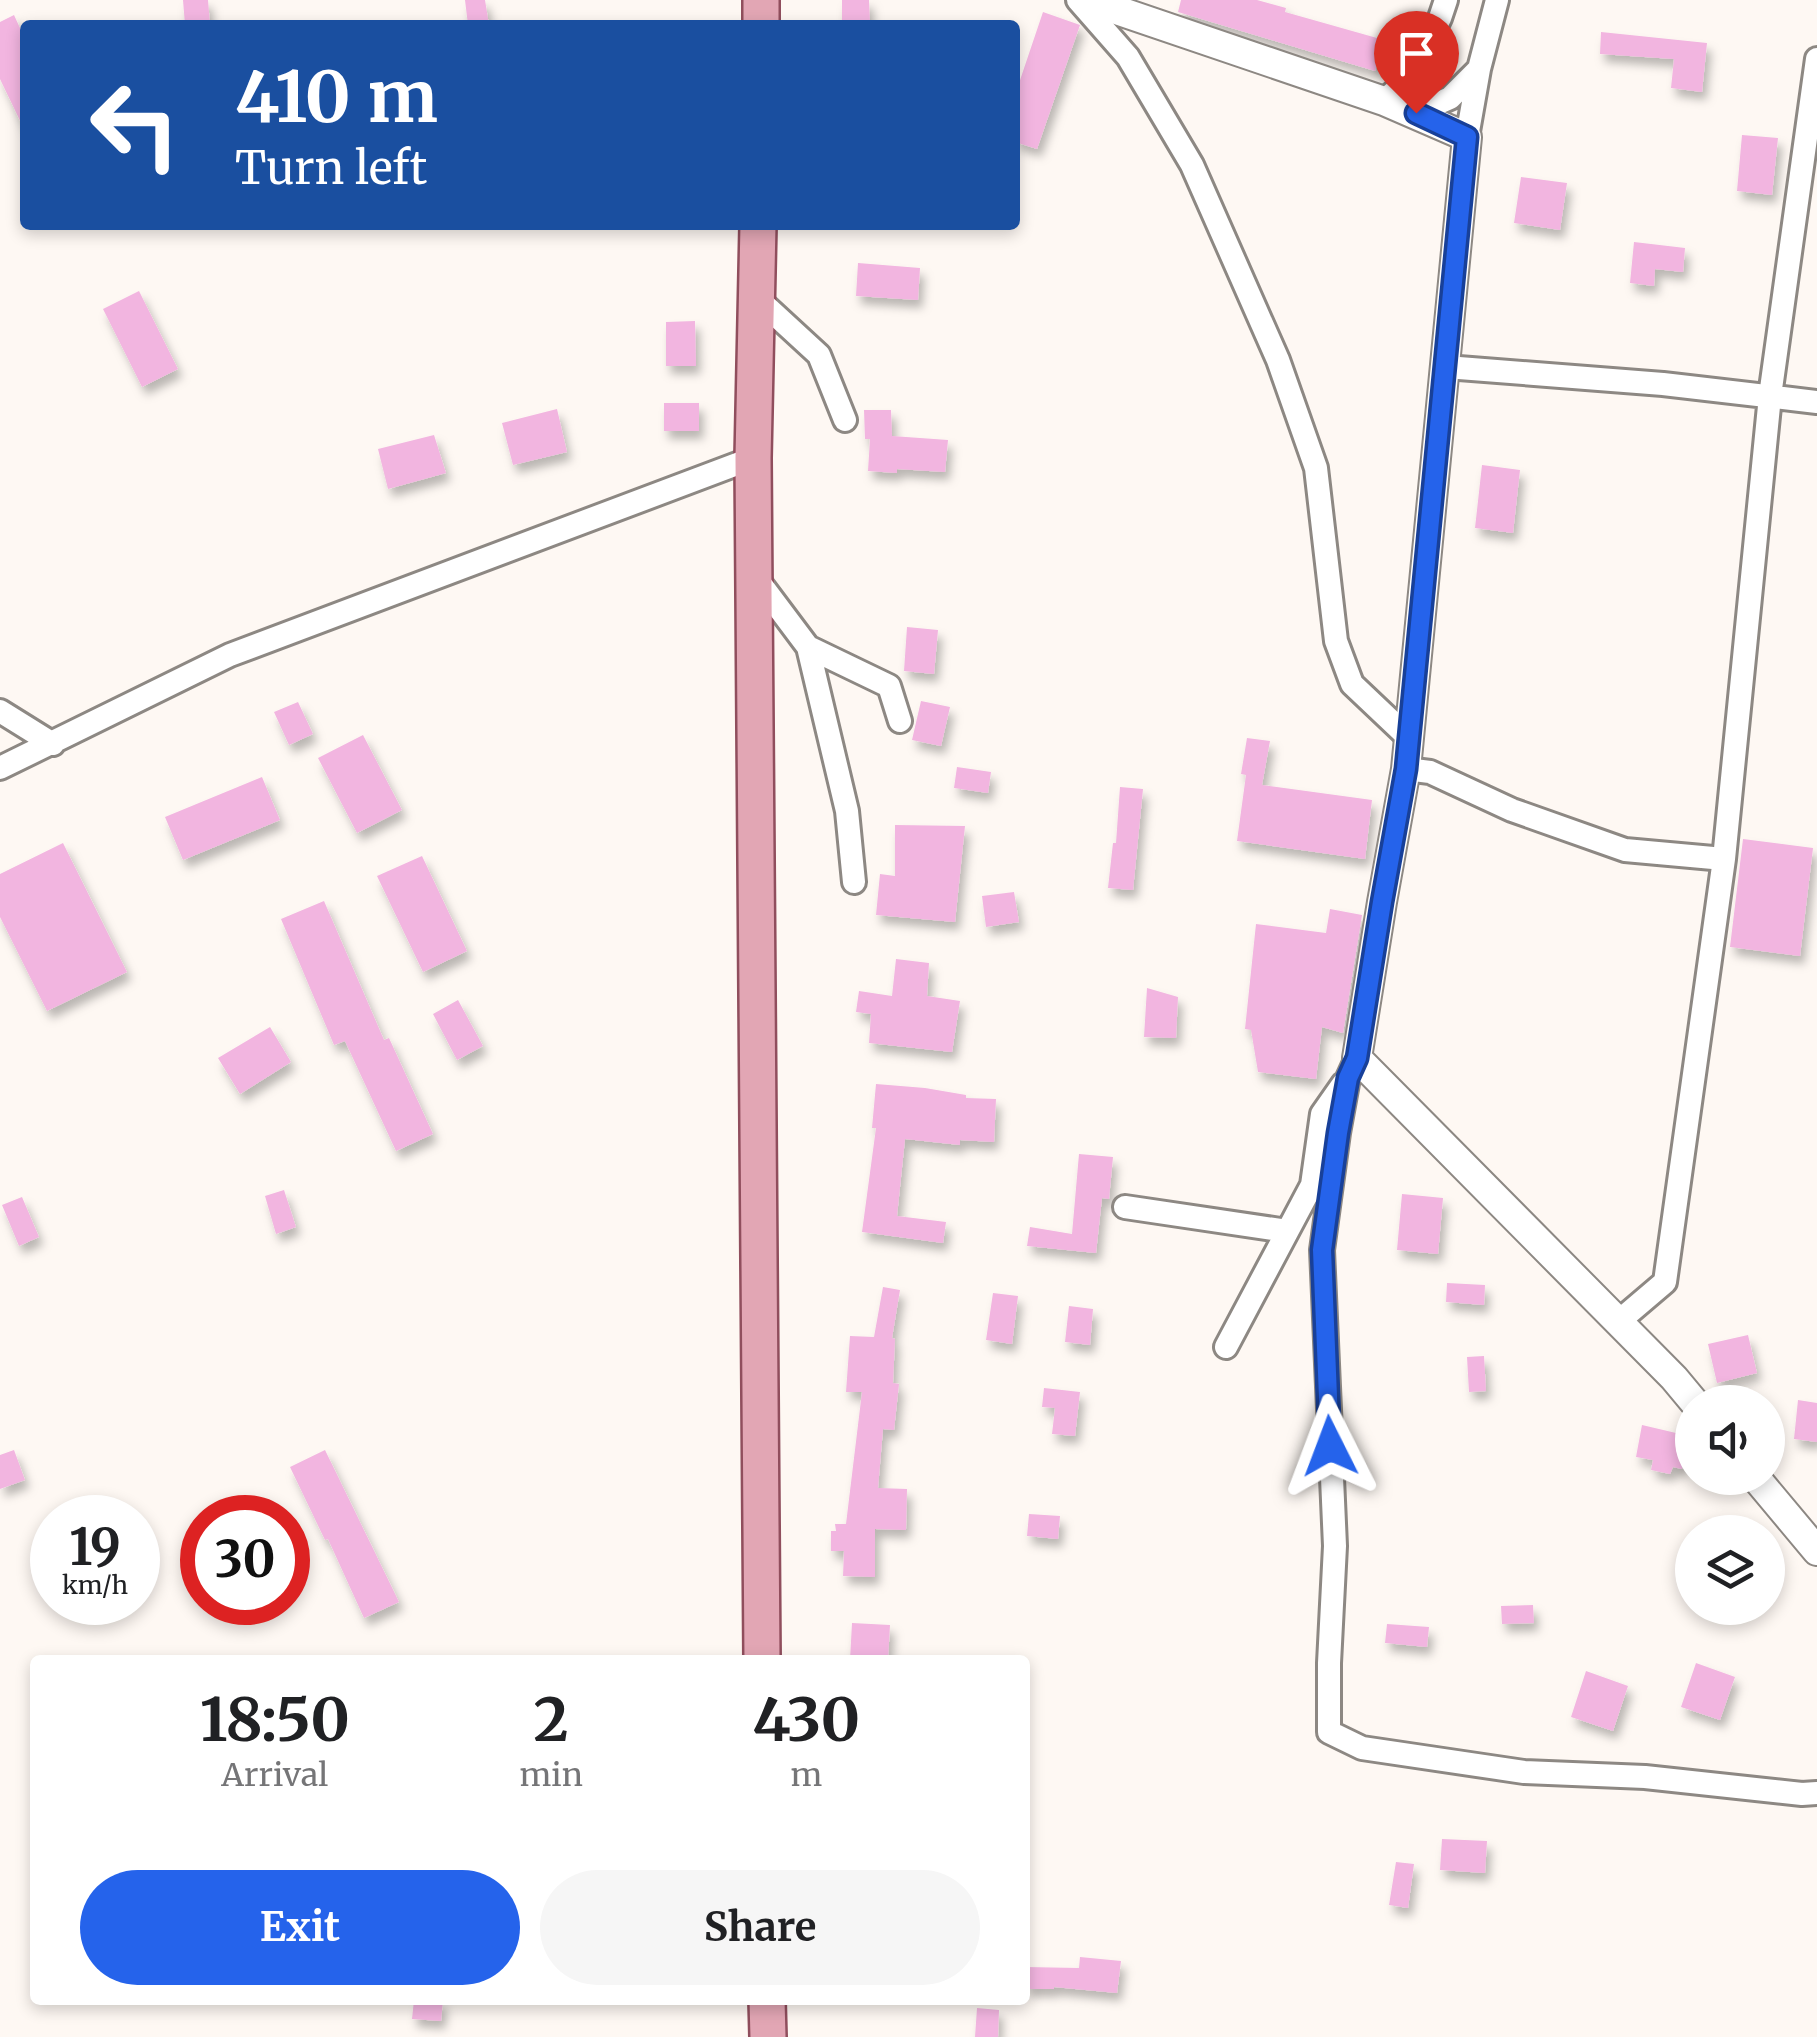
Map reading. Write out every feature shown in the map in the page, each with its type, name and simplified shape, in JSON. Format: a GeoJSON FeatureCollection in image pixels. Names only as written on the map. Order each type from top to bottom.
{"type":"FeatureCollection","features":[{"type":"Feature","properties":{"kind":"main road"},"geometry":{"type":"LineString","coordinates":[[758,230],[753,458],[762,1655]]}},
{"type":"Feature","properties":{"kind":"main road"},"geometry":{"type":"LineString","coordinates":[[767,2005],[768,2037]]}},
{"type":"Feature","properties":{"kind":"street"},"geometry":{"type":"LineString","coordinates":[[1078,0],[1128,57],[1192,165],[1278,360],[1316,468],[1336,641],[1352,684],[1410,738]]}},
{"type":"Feature","properties":{"kind":"street"},"geometry":{"type":"LineString","coordinates":[[1087,0],[1384,101],[1467,137]]}},
{"type":"Feature","properties":{"kind":"street"},"geometry":{"type":"LineString","coordinates":[[1384,101],[1412,76],[1446,0]]}},
{"type":"Feature","properties":{"kind":"street"},"geometry":{"type":"LineString","coordinates":[[1497,0],[1467,137],[1406,769],[1338,1133],[1322,1250],[1335,1546],[1329,1732],[1362,1748],[1524,1772],[1645,1777],[1817,1793]]}},
{"type":"Feature","properties":{"kind":"street"},"geometry":{"type":"LineString","coordinates":[[1618,1322],[1665,1282],[1724,859],[1770,396],[1817,59]]}},
{"type":"Feature","properties":{"kind":"street"},"geometry":{"type":"LineString","coordinates":[[1416,113],[1450,98],[1479,69]]}},
{"type":"Feature","properties":{"kind":"street"},"geometry":{"type":"LineString","coordinates":[[756,297],[819,355],[845,420]]}},
{"type":"Feature","properties":{"kind":"street"},"geometry":{"type":"LineString","coordinates":[[1446,367],[1664,384],[1817,402]]}},
{"type":"Feature","properties":{"kind":"street"},"geometry":{"type":"LineString","coordinates":[[0,768],[230,656],[753,458]]}},
{"type":"Feature","properties":{"kind":"street"},"geometry":{"type":"LineString","coordinates":[[754,575],[808,648],[846,811],[854,882]]}},
{"type":"Feature","properties":{"kind":"street"},"geometry":{"type":"LineString","coordinates":[[808,648],[889,686],[900,721]]}},
{"type":"Feature","properties":{"kind":"street"},"geometry":{"type":"LineString","coordinates":[[0,711],[53,744]]}},
{"type":"Feature","properties":{"kind":"street"},"geometry":{"type":"LineString","coordinates":[[1406,769],[1430,772],[1512,810],[1626,850],[1724,859]]}},
{"type":"Feature","properties":{"kind":"street"},"geometry":{"type":"LineString","coordinates":[[1226,1347],[1312,1185],[1322,1114],[1353,1068]]}},
{"type":"Feature","properties":{"kind":"street"},"geometry":{"type":"LineString","coordinates":[[1353,1068],[1680,1385]]}},
{"type":"Feature","properties":{"kind":"street"},"geometry":{"type":"LineString","coordinates":[[1125,1207],[1287,1231]]}},
{"type":"Feature","properties":{"kind":"street"},"geometry":{"type":"LineString","coordinates":[[1770,1495],[1817,1551]]}},
{"type":"Feature","properties":{"kind":"building"},"geometry":{"type":"Polygon","coordinates":[[[183,0],[208,0],[210,20],[185,20],[183,0]]]}},
{"type":"Feature","properties":{"kind":"building"},"geometry":{"type":"Polygon","coordinates":[[[465,0],[485,0],[488,20],[467,20],[465,0]]]}},
{"type":"Feature","properties":{"kind":"building"},"geometry":{"type":"Polygon","coordinates":[[[842,0],[869,0],[870,20],[842,20],[842,0]]]}},
{"type":"Feature","properties":{"kind":"building"},"geometry":{"type":"Polygon","coordinates":[[[1181,0],[1257,0],[1286,8],[1285,12],[1384,40],[1375,71],[1178,12],[1181,0]]]}},
{"type":"Feature","properties":{"kind":"building"},"geometry":{"type":"Polygon","coordinates":[[[1043,12],[1080,25],[1037,149],[1020,144],[1020,80],[1043,12]]]}},
{"type":"Feature","properties":{"kind":"building"},"geometry":{"type":"Polygon","coordinates":[[[14,15],[20,28],[20,121],[0,79],[0,22],[14,15]]]}},
{"type":"Feature","properties":{"kind":"building"},"geometry":{"type":"Polygon","coordinates":[[[1601,32],[1707,43],[1702,92],[1671,88],[1674,59],[1600,54],[1601,32]]]}},
{"type":"Feature","properties":{"kind":"building"},"geometry":{"type":"Polygon","coordinates":[[[1742,135],[1778,138],[1772,195],[1737,191],[1742,135]]]}},
{"type":"Feature","properties":{"kind":"building"},"geometry":{"type":"Polygon","coordinates":[[[1521,177],[1567,183],[1560,230],[1514,223],[1521,177]]]}},
{"type":"Feature","properties":{"kind":"building"},"geometry":{"type":"Polygon","coordinates":[[[1634,242],[1685,248],[1683,272],[1655,269],[1654,286],[1630,283],[1634,242]]]}},
{"type":"Feature","properties":{"kind":"building"},"geometry":{"type":"Polygon","coordinates":[[[858,263],[920,268],[918,300],[856,296],[858,263]]]}},
{"type":"Feature","properties":{"kind":"building"},"geometry":{"type":"Polygon","coordinates":[[[139,291],[178,369],[142,387],[103,309],[139,291]]]}},
{"type":"Feature","properties":{"kind":"building"},"geometry":{"type":"Polygon","coordinates":[[[695,321],[696,366],[666,366],[666,322],[695,321]]]}},
{"type":"Feature","properties":{"kind":"building"},"geometry":{"type":"Polygon","coordinates":[[[664,403],[699,403],[699,431],[664,431],[664,403]]]}},
{"type":"Feature","properties":{"kind":"building"},"geometry":{"type":"Polygon","coordinates":[[[557,409],[567,452],[513,465],[502,423],[557,409]]]}},
{"type":"Feature","properties":{"kind":"building"},"geometry":{"type":"Polygon","coordinates":[[[864,410],[891,410],[892,436],[948,440],[945,472],[868,471],[870,439],[865,439],[864,410]]]}},
{"type":"Feature","properties":{"kind":"building"},"geometry":{"type":"Polygon","coordinates":[[[434,435],[446,473],[388,489],[378,449],[434,435]]]}},
{"type":"Feature","properties":{"kind":"building"},"geometry":{"type":"Polygon","coordinates":[[[1482,465],[1520,470],[1513,533],[1475,528],[1482,465]]]}},
{"type":"Feature","properties":{"kind":"building"},"geometry":{"type":"Polygon","coordinates":[[[907,627],[938,630],[934,674],[904,671],[907,627]]]}},
{"type":"Feature","properties":{"kind":"building"},"geometry":{"type":"Polygon","coordinates":[[[921,701],[950,707],[941,746],[912,740],[921,701]]]}},
{"type":"Feature","properties":{"kind":"building"},"geometry":{"type":"Polygon","coordinates":[[[298,702],[313,734],[289,745],[274,712],[298,702]]]}},
{"type":"Feature","properties":{"kind":"building"},"geometry":{"type":"Polygon","coordinates":[[[363,735],[402,810],[357,833],[318,758],[363,735]]]}},
{"type":"Feature","properties":{"kind":"building"},"geometry":{"type":"Polygon","coordinates":[[[1247,738],[1270,741],[1262,785],[1372,800],[1365,859],[1237,841],[1247,738]]]}},
{"type":"Feature","properties":{"kind":"building"},"geometry":{"type":"Polygon","coordinates":[[[957,767],[991,772],[988,793],[954,788],[957,767]]]}},
{"type":"Feature","properties":{"kind":"building"},"geometry":{"type":"Polygon","coordinates":[[[262,777],[280,820],[183,860],[165,817],[262,777]]]}},
{"type":"Feature","properties":{"kind":"building"},"geometry":{"type":"Polygon","coordinates":[[[1120,787],[1143,789],[1133,890],[1108,888],[1120,787]]]}},
{"type":"Feature","properties":{"kind":"building"},"geometry":{"type":"Polygon","coordinates":[[[895,825],[965,826],[955,922],[876,915],[880,874],[895,876],[895,825]]]}},
{"type":"Feature","properties":{"kind":"building"},"geometry":{"type":"Polygon","coordinates":[[[1743,839],[1813,848],[1800,956],[1730,947],[1743,839]]]}},
{"type":"Feature","properties":{"kind":"building"},"geometry":{"type":"Polygon","coordinates":[[[63,843],[127,972],[47,1011],[0,917],[0,874],[63,843]]]}},
{"type":"Feature","properties":{"kind":"building"},"geometry":{"type":"Polygon","coordinates":[[[422,856],[467,951],[423,972],[377,876],[422,856]]]}},
{"type":"Feature","properties":{"kind":"building"},"geometry":{"type":"Polygon","coordinates":[[[1014,892],[1019,922],[986,927],[982,896],[1014,892]]]}},
{"type":"Feature","properties":{"kind":"building"},"geometry":{"type":"Polygon","coordinates":[[[324,901],[384,1040],[389,1038],[433,1134],[396,1151],[345,1041],[334,1045],[281,919],[324,901]]]}},
{"type":"Feature","properties":{"kind":"building"},"geometry":{"type":"Polygon","coordinates":[[[1330,909],[1362,915],[1343,1033],[1322,1027],[1316,1079],[1258,1072],[1251,1030],[1245,1029],[1256,924],[1326,933],[1330,909]]]}},
{"type":"Feature","properties":{"kind":"building"},"geometry":{"type":"Polygon","coordinates":[[[896,959],[929,963],[927,996],[960,1001],[952,1052],[869,1043],[871,1014],[856,1012],[859,991],[892,996],[896,959]]]}},
{"type":"Feature","properties":{"kind":"building"},"geometry":{"type":"Polygon","coordinates":[[[1147,988],[1178,997],[1176,1038],[1144,1037],[1147,988]]]}},
{"type":"Feature","properties":{"kind":"building"},"geometry":{"type":"Polygon","coordinates":[[[458,1000],[483,1046],[457,1060],[433,1014],[458,1000]]]}},
{"type":"Feature","properties":{"kind":"building"},"geometry":{"type":"Polygon","coordinates":[[[270,1027],[291,1062],[240,1094],[218,1058],[270,1027]]]}},
{"type":"Feature","properties":{"kind":"building"},"geometry":{"type":"Polygon","coordinates":[[[876,1084],[996,1099],[994,1142],[960,1140],[960,1145],[905,1139],[897,1216],[946,1222],[943,1243],[862,1232],[876,1128],[872,1128],[876,1084]]]}},
{"type":"Feature","properties":{"kind":"building"},"geometry":{"type":"Polygon","coordinates":[[[1079,1154],[1113,1157],[1109,1199],[1102,1198],[1096,1253],[1027,1246],[1030,1227],[1072,1234],[1079,1154]]]}},
{"type":"Feature","properties":{"kind":"building"},"geometry":{"type":"Polygon","coordinates":[[[284,1190],[296,1227],[276,1234],[265,1196],[284,1190]]]}},
{"type":"Feature","properties":{"kind":"building"},"geometry":{"type":"Polygon","coordinates":[[[1402,1194],[1443,1198],[1438,1254],[1397,1250],[1402,1194]]]}},
{"type":"Feature","properties":{"kind":"building"},"geometry":{"type":"Polygon","coordinates":[[[22,1197],[39,1237],[19,1246],[2,1205],[22,1197]]]}},
{"type":"Feature","properties":{"kind":"building"},"geometry":{"type":"Polygon","coordinates":[[[1447,1283],[1485,1285],[1484,1305],[1446,1302],[1447,1283]]]}},
{"type":"Feature","properties":{"kind":"building"},"geometry":{"type":"Polygon","coordinates":[[[883,1287],[900,1290],[892,1338],[893,1383],[899,1384],[894,1430],[883,1429],[878,1488],[907,1489],[906,1530],[875,1529],[875,1577],[843,1576],[844,1551],[831,1551],[831,1531],[836,1531],[835,1524],[846,1524],[862,1392],[846,1392],[850,1336],[874,1337],[883,1287]]]}},
{"type":"Feature","properties":{"kind":"building"},"geometry":{"type":"Polygon","coordinates":[[[993,1293],[1018,1296],[1012,1344],[986,1340],[993,1293]]]}},
{"type":"Feature","properties":{"kind":"building"},"geometry":{"type":"Polygon","coordinates":[[[1069,1306],[1093,1309],[1090,1345],[1065,1342],[1069,1306]]]}},
{"type":"Feature","properties":{"kind":"building"},"geometry":{"type":"Polygon","coordinates":[[[1748,1335],[1757,1373],[1717,1383],[1708,1344],[1748,1335]]]}},
{"type":"Feature","properties":{"kind":"building"},"geometry":{"type":"Polygon","coordinates":[[[1484,1356],[1486,1391],[1469,1392],[1467,1357],[1484,1356]]]}},
{"type":"Feature","properties":{"kind":"building"},"geometry":{"type":"Polygon","coordinates":[[[1044,1388],[1080,1392],[1075,1436],[1052,1434],[1055,1408],[1042,1407],[1044,1388]]]}},
{"type":"Feature","properties":{"kind":"building"},"geometry":{"type":"Polygon","coordinates":[[[1798,1400],[1817,1403],[1817,1442],[1794,1439],[1798,1400]]]}},
{"type":"Feature","properties":{"kind":"building"},"geometry":{"type":"Polygon","coordinates":[[[1642,1425],[1675,1433],[1675,1467],[1670,1474],[1651,1470],[1653,1460],[1636,1457],[1642,1425]]]}},
{"type":"Feature","properties":{"kind":"building"},"geometry":{"type":"Polygon","coordinates":[[[14,1450],[25,1480],[0,1489],[0,1455],[14,1450]]]}},
{"type":"Feature","properties":{"kind":"building"},"geometry":{"type":"Polygon","coordinates":[[[325,1450],[399,1602],[364,1618],[310,1509],[310,1495],[303,1495],[290,1467],[325,1450]]]}},
{"type":"Feature","properties":{"kind":"building"},"geometry":{"type":"Polygon","coordinates":[[[1029,1514],[1060,1516],[1058,1539],[1027,1536],[1029,1514]]]}},
{"type":"Feature","properties":{"kind":"building"},"geometry":{"type":"Polygon","coordinates":[[[1533,1605],[1534,1623],[1502,1624],[1501,1606],[1533,1605]]]}},
{"type":"Feature","properties":{"kind":"building"},"geometry":{"type":"Polygon","coordinates":[[[852,1623],[890,1625],[888,1655],[850,1655],[852,1623]]]}},
{"type":"Feature","properties":{"kind":"building"},"geometry":{"type":"Polygon","coordinates":[[[1387,1624],[1429,1627],[1427,1647],[1385,1643],[1387,1624]]]}},
{"type":"Feature","properties":{"kind":"building"},"geometry":{"type":"Polygon","coordinates":[[[1696,1663],[1735,1677],[1720,1720],[1681,1707],[1696,1663]]]}},
{"type":"Feature","properties":{"kind":"building"},"geometry":{"type":"Polygon","coordinates":[[[1586,1671],[1628,1686],[1613,1731],[1571,1717],[1586,1671]]]}},
{"type":"Feature","properties":{"kind":"building"},"geometry":{"type":"Polygon","coordinates":[[[1442,1839],[1487,1841],[1485,1873],[1440,1870],[1442,1839]]]}},
{"type":"Feature","properties":{"kind":"building"},"geometry":{"type":"Polygon","coordinates":[[[1396,1862],[1414,1864],[1408,1908],[1389,1905],[1396,1862]]]}},
{"type":"Feature","properties":{"kind":"building"},"geometry":{"type":"Polygon","coordinates":[[[1080,1957],[1121,1961],[1117,1993],[1054,1987],[1030,1989],[1030,1967],[1079,1968],[1080,1957]]]}},
{"type":"Feature","properties":{"kind":"building"},"geometry":{"type":"Polygon","coordinates":[[[413,2005],[443,2005],[441,2021],[412,2019],[413,2005]]]}},
{"type":"Feature","properties":{"kind":"building"},"geometry":{"type":"Polygon","coordinates":[[[977,2008],[999,2010],[998,2037],[975,2037],[977,2008]]]}},
{"type":"Feature","properties":{"kind":"route"},"geometry":{"type":"LineString","coordinates":[[1330,1446],[1322,1250],[1338,1133],[1348,1078],[1357,1058],[1406,769],[1467,137],[1416,113]]}}]}
